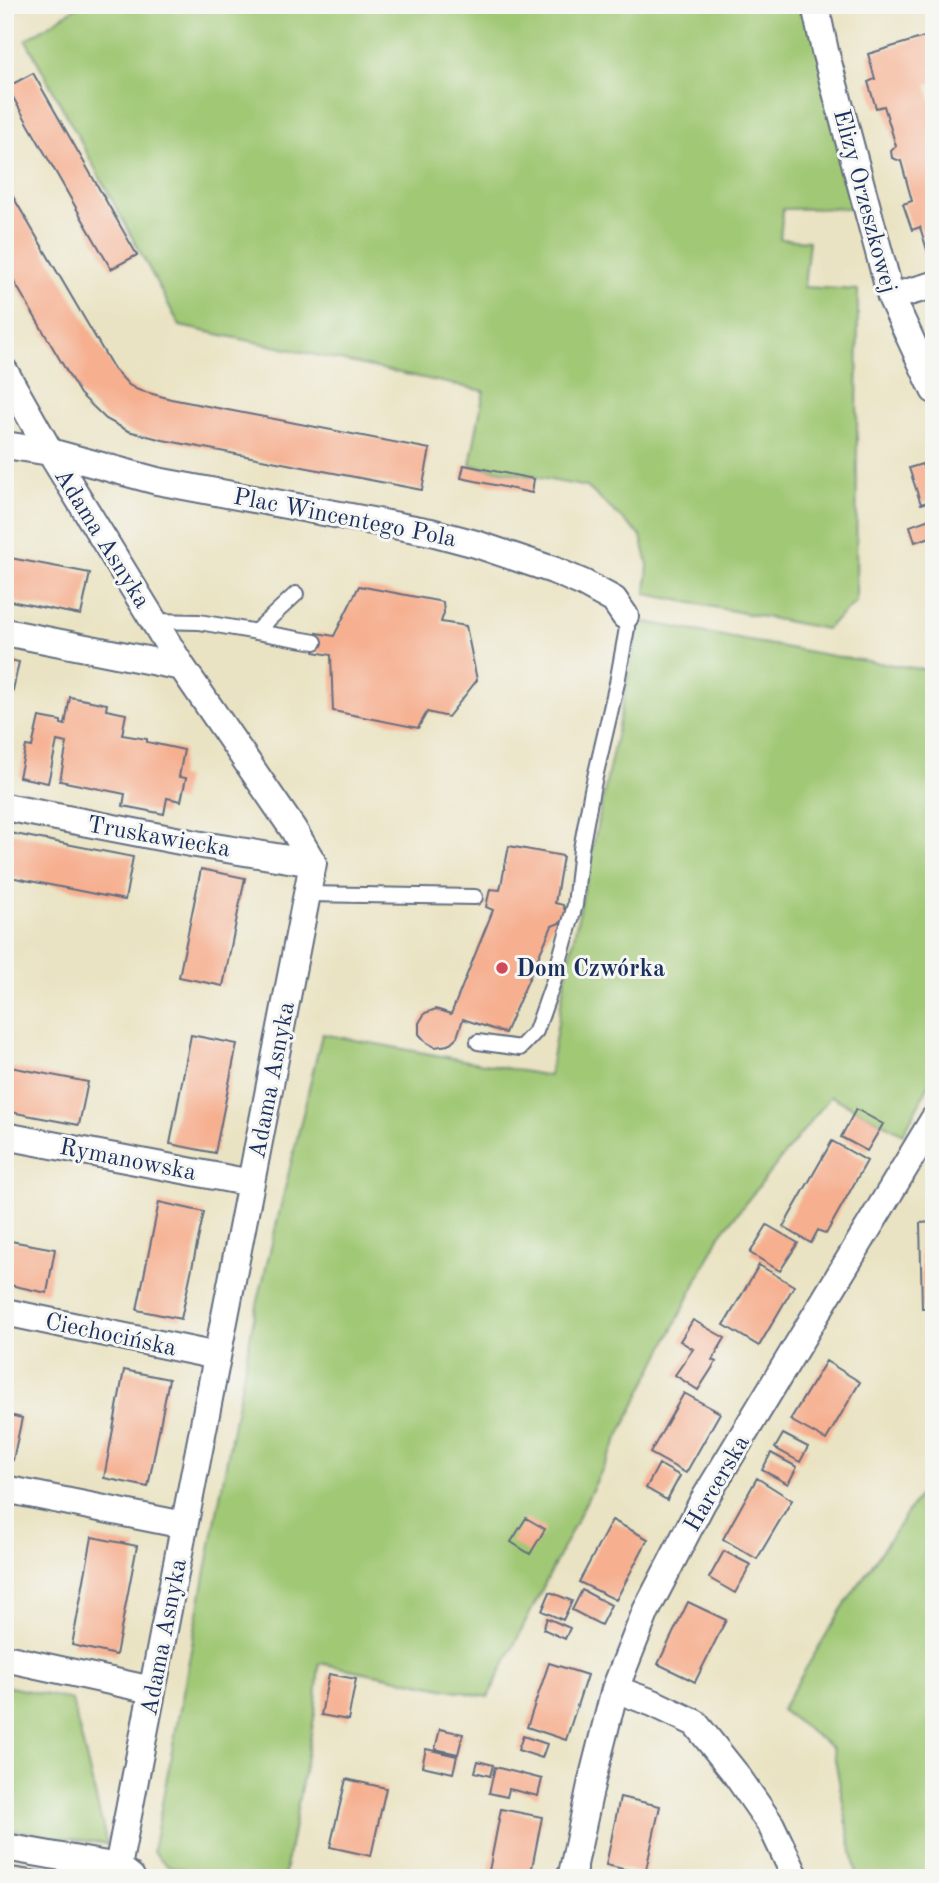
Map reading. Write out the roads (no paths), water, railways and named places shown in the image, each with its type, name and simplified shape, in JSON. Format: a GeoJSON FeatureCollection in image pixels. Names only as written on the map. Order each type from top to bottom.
{"type":"FeatureCollection","features":[{"type":"Feature","properties":{"kind":"street","name":"Elizy Orzeszkowej"},"geometry":{"type":"LineString","coordinates":[[815,5],[891,297],[934,390]]}},
{"type":"Feature","properties":{"kind":"street"},"geometry":{"type":"LineString","coordinates":[[891,297],[934,285]]}},
{"type":"Feature","properties":{"kind":"street","name":"Adama Asnyka"},"geometry":{"type":"LineString","coordinates":[[5,372],[50,452],[182,667],[293,829],[313,863],[152,1690],[125,1872]]}},
{"type":"Feature","properties":{"kind":"street","name":"Plac Wincentego Pola"},"geometry":{"type":"LineString","coordinates":[[5,445],[50,452],[157,481],[431,532],[476,544],[583,583],[614,600],[625,616]]}},
{"type":"Feature","properties":{"kind":"street"},"geometry":{"type":"LineString","coordinates":[[5,632],[182,667]]}},
{"type":"Feature","properties":{"kind":"street","name":"Truskawiecka"},"geometry":{"type":"LineString","coordinates":[[5,807],[196,844],[313,863]]}},
{"type":"Feature","properties":{"kind":"street","name":"Harcerska"},"geometry":{"type":"LineString","coordinates":[[569,1878],[615,1689],[646,1611],[702,1503],[934,1119]]}},
{"type":"Feature","properties":{"kind":"street","name":"Rymanowska"},"geometry":{"type":"LineString","coordinates":[[5,1136],[251,1183]]}},
{"type":"Feature","properties":{"kind":"street","name":"Ciechocińska"},"geometry":{"type":"LineString","coordinates":[[5,1312],[217,1356]]}},
{"type":"Feature","properties":{"kind":"street"},"geometry":{"type":"LineString","coordinates":[[5,1489],[184,1525]]}},
{"type":"Feature","properties":{"kind":"street"},"geometry":{"type":"LineString","coordinates":[[5,1658],[152,1690]]}},
{"type":"Feature","properties":{"kind":"street"},"geometry":{"type":"LineString","coordinates":[[615,1689],[695,1723],[735,1773],[771,1825],[796,1878]]}},
{"type":"Feature","properties":{"kind":"street"},"geometry":{"type":"LineString","coordinates":[[5,1847],[125,1872]]}},
{"type":"Feature","properties":{"kind":"lane"},"geometry":{"type":"LineString","coordinates":[[255,632],[296,594]]}},
{"type":"Feature","properties":{"kind":"lane"},"geometry":{"type":"LineString","coordinates":[[478,1042],[520,1048],[536,1031],[553,983],[575,905],[592,790],[627,628],[625,616]]}},
{"type":"Feature","properties":{"kind":"lane"},"geometry":{"type":"LineString","coordinates":[[154,621],[199,622],[316,642]]}},
{"type":"Feature","properties":{"kind":"lane"},"geometry":{"type":"LineString","coordinates":[[307,894],[475,897]]}},
{"type":"Feature","properties":{"kind":"place","name":"Dom Czwórka"},"geometry":{"type":"Point","coordinates":[502,968]}}]}
